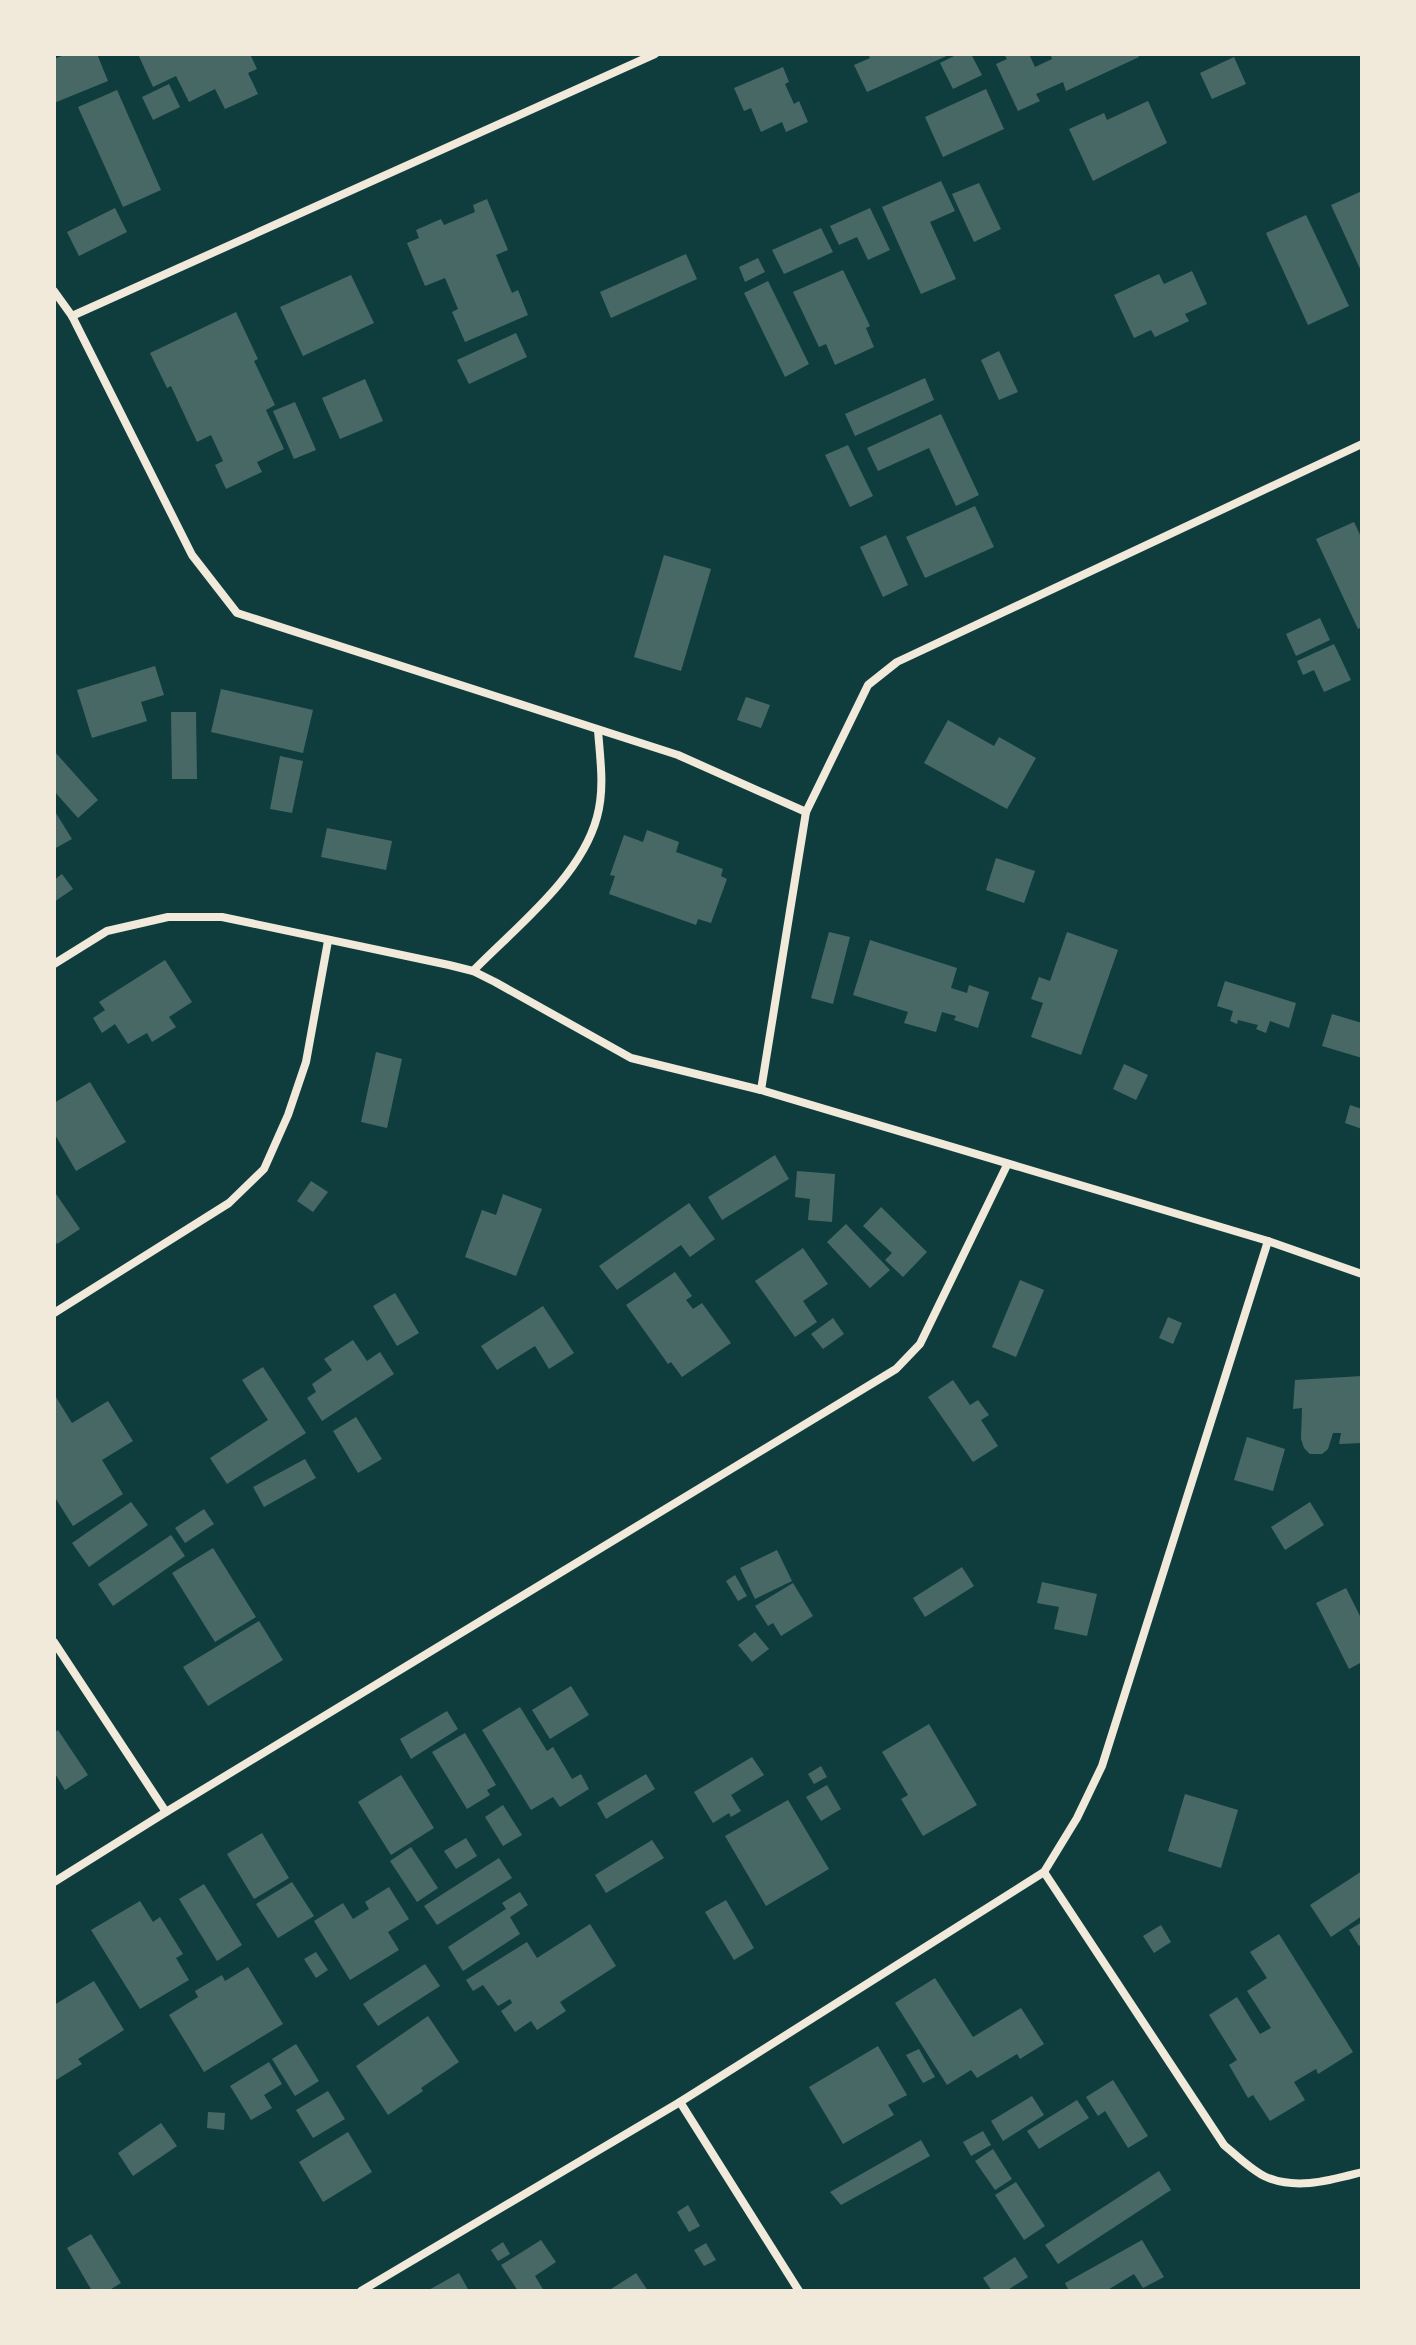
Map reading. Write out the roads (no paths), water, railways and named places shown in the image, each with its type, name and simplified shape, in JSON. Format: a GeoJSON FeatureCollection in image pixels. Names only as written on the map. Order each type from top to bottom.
{"type":"FeatureCollection","features":[{"type":"Feature","properties":{"kind":"street"},"geometry":{"type":"LineString","coordinates":[[72,316],[655,54]]}},
{"type":"Feature","properties":{"kind":"street"},"geometry":{"type":"LineString","coordinates":[[54,291],[72,316],[192,555],[237,613],[678,755],[806,812]]}},
{"type":"Feature","properties":{"kind":"street"},"geometry":{"type":"LineString","coordinates":[[761,1090],[806,812],[868,685],[897,662],[1362,444]]}},
{"type":"Feature","properties":{"kind":"street"},"geometry":{"type":"LineString","coordinates":[[473,971],[554,888],[586,845],[597,816],[602,787],[598,730]]}},
{"type":"Feature","properties":{"kind":"street"},"geometry":{"type":"LineString","coordinates":[[54,964],[107,931],[168,917],[222,917],[473,971],[631,1058],[761,1090],[1268,1241],[1362,1274]]}},
{"type":"Feature","properties":{"kind":"street"},"geometry":{"type":"LineString","coordinates":[[54,1313],[229,1203],[264,1169],[288,1115],[306,1062],[328,941]]}},
{"type":"Feature","properties":{"kind":"street"},"geometry":{"type":"LineString","coordinates":[[54,1882],[896,1369],[920,1344],[1007,1165]]}},
{"type":"Feature","properties":{"kind":"street"},"geometry":{"type":"LineString","coordinates":[[361,2291],[680,2102],[1044,1872],[1077,1818],[1102,1766],[1268,1241]]}},
{"type":"Feature","properties":{"kind":"street"},"geometry":{"type":"LineString","coordinates":[[54,1642],[166,1812]]}},
{"type":"Feature","properties":{"kind":"street"},"geometry":{"type":"LineString","coordinates":[[1044,1872],[1224,2145],[1264,2176],[1293,2183],[1322,2182],[1362,2172]]}},
{"type":"Feature","properties":{"kind":"street"},"geometry":{"type":"LineString","coordinates":[[680,2102],[799,2291]]}}]}
